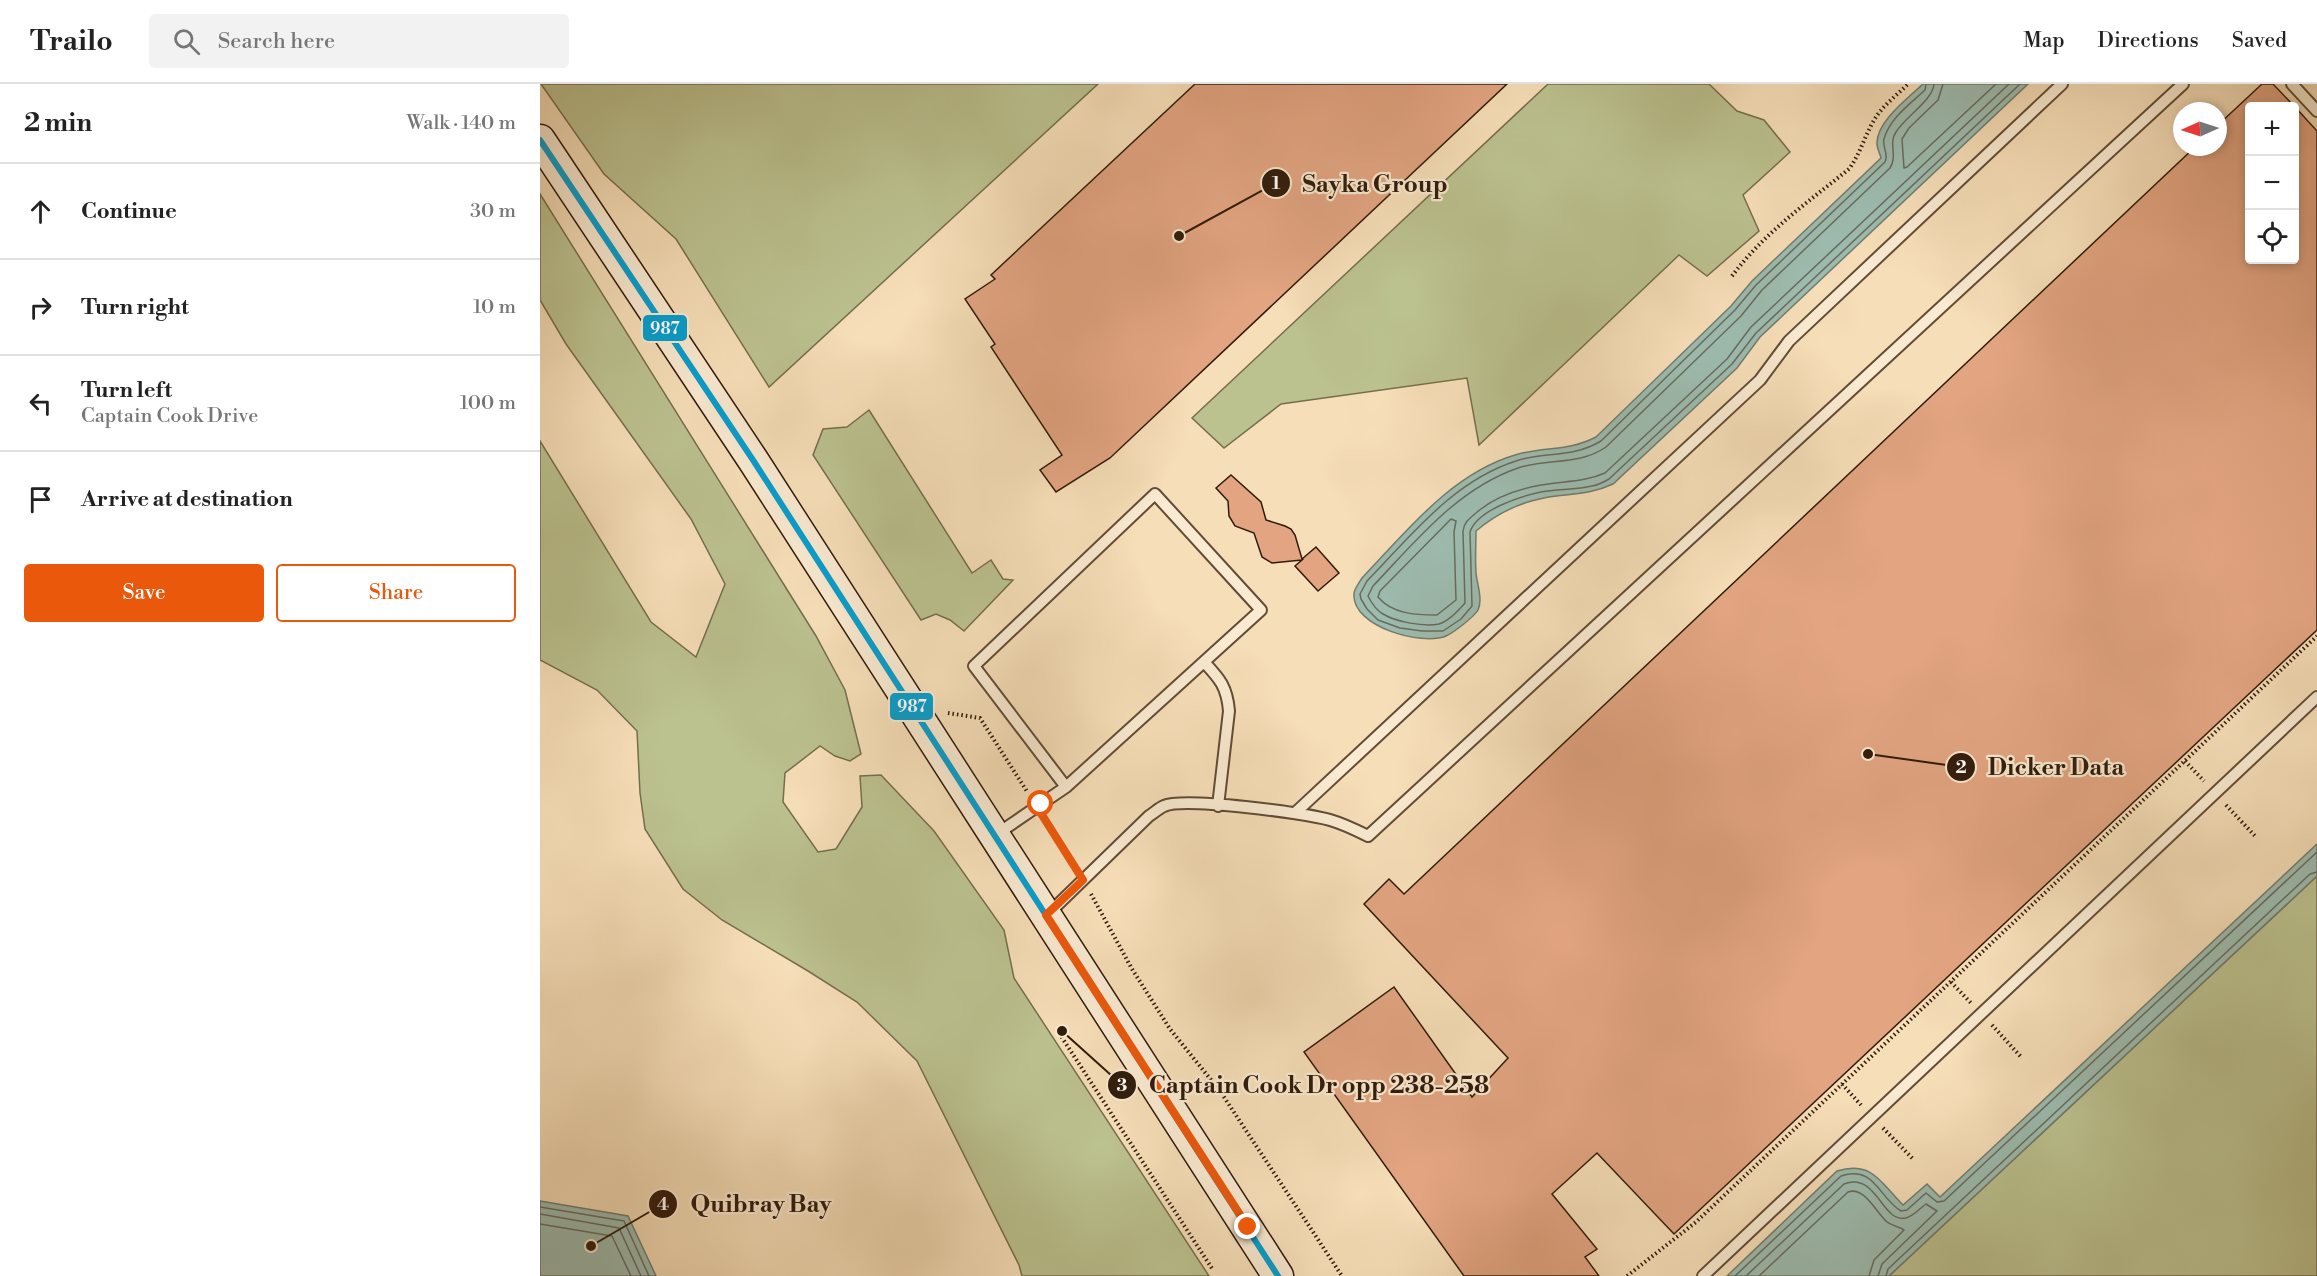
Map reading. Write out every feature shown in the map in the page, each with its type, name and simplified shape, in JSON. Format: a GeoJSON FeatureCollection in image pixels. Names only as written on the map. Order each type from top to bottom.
{"type":"FeatureCollection","features":[{"type":"Feature","properties":{"kind":"main road"},"geometry":{"type":"LineString","coordinates":[[540,140],[753,460],[1278,1276]]}},
{"type":"Feature","properties":{"kind":"lane"},"geometry":{"type":"LineString","coordinates":[[1295,813],[1760,380],[1789,340],[2062,84]]}},
{"type":"Feature","properties":{"kind":"lane"},"geometry":{"type":"LineString","coordinates":[[1046,915],[1149,816],[1165,805],[1186,803],[1295,813],[1328,819],[1368,836],[2183,84]]}},
{"type":"Feature","properties":{"kind":"lane"},"geometry":{"type":"LineString","coordinates":[[2292,84],[2317,111]]}},
{"type":"Feature","properties":{"kind":"lane"},"geometry":{"type":"LineString","coordinates":[[995,836],[1066,787],[1261,610],[1155,494],[974,666],[1066,787]]}},
{"type":"Feature","properties":{"kind":"lane"},"geometry":{"type":"LineString","coordinates":[[1204,662],[1222,682],[1228,695],[1229,711],[1218,806]]}},
{"type":"Feature","properties":{"kind":"lane"},"geometry":{"type":"LineString","coordinates":[[1703,1276],[2317,697]]}},
{"type":"Feature","properties":{"kind":"path"},"geometry":{"type":"LineString","coordinates":[[1732,276],[1749,253],[1767,236],[1849,169],[1858,157],[1871,124],[1880,111],[1908,84]]}},
{"type":"Feature","properties":{"kind":"path"},"geometry":{"type":"LineString","coordinates":[[1627,1276],[1696,1222],[2317,636]]}},
{"type":"Feature","properties":{"kind":"path"},"geometry":{"type":"LineString","coordinates":[[913,708],[980,718],[1101,909],[1132,969],[1170,1029],[1220,1091],[1342,1276]]}},
{"type":"Feature","properties":{"kind":"path"},"geometry":{"type":"LineString","coordinates":[[2185,761],[2206,784]]}},
{"type":"Feature","properties":{"kind":"path"},"geometry":{"type":"LineString","coordinates":[[2224,803],[2256,837]]}},
{"type":"Feature","properties":{"kind":"path"},"geometry":{"type":"LineString","coordinates":[[1950,982],[1971,1004]]}},
{"type":"Feature","properties":{"kind":"path"},"geometry":{"type":"LineString","coordinates":[[1989,1023],[2022,1058]]}},
{"type":"Feature","properties":{"kind":"path"},"geometry":{"type":"LineString","coordinates":[[1059,1033],[1213,1270]]}},
{"type":"Feature","properties":{"kind":"path"},"geometry":{"type":"LineString","coordinates":[[1842,1084],[1862,1106]]}},
{"type":"Feature","properties":{"kind":"path"},"geometry":{"type":"LineString","coordinates":[[1880,1125],[1914,1160]]}},
{"type":"Feature","properties":{"kind":"green space"},"geometry":{"type":"Polygon","coordinates":[[[541,84],[1098,84],[769,387],[676,239],[604,174],[541,84]]]}},
{"type":"Feature","properties":{"kind":"green space"},"geometry":{"type":"Polygon","coordinates":[[[1548,84],[1709,84],[1737,111],[1764,120],[1790,152],[1743,195],[1759,231],[1707,276],[1679,255],[1479,445],[1467,378],[1281,404],[1224,448],[1192,418],[1548,84]]]}},
{"type":"Feature","properties":{"kind":"green space"},"geometry":{"type":"Polygon","coordinates":[[[540,194],[816,636],[845,690],[861,754],[850,761],[835,756],[820,746],[785,773],[783,802],[818,852],[836,849],[862,807],[860,776],[881,775],[934,831],[1004,930],[1014,978],[1209,1276],[1022,1276],[1019,1265],[917,1061],[857,1002],[722,920],[683,889],[645,829],[640,793],[637,731],[597,690],[540,660],[540,441],[651,622],[696,657],[725,584],[691,519],[566,344],[540,300],[540,194]]]}},
{"type":"Feature","properties":{"kind":"green space"},"geometry":{"type":"Polygon","coordinates":[[[869,410],[972,573],[991,560],[1003,579],[1013,580],[964,631],[950,620],[936,614],[921,620],[813,455],[823,429],[847,427],[869,410]]]}},
{"type":"Feature","properties":{"kind":"green space"},"geometry":{"type":"Polygon","coordinates":[[[2317,876],[2317,1276],[1889,1276],[2317,876]]]}},
{"type":"Feature","properties":{"kind":"water"},"geometry":{"type":"Polygon","coordinates":[[[1923,84],[2028,84],[1760,337],[1737,368],[1613,484],[1587,492],[1544,498],[1516,506],[1491,519],[1476,531],[1479,606],[1476,613],[1463,624],[1446,636],[1421,638],[1390,631],[1364,616],[1356,606],[1354,594],[1357,586],[1413,523],[1450,490],[1492,464],[1526,452],[1575,445],[1596,437],[1731,306],[1752,281],[1881,158],[1877,144],[1882,127],[1894,111],[1923,84]]]}},
{"type":"Feature","properties":{"kind":"water"},"geometry":{"type":"Polygon","coordinates":[[[2317,844],[2317,876],[1889,1276],[1727,1276],[1837,1171],[1849,1168],[1867,1171],[1882,1182],[1903,1205],[1927,1184],[1940,1197],[2317,844]]]}},
{"type":"Feature","properties":{"kind":"water"},"geometry":{"type":"Polygon","coordinates":[[[540,1201],[628,1216],[656,1276],[540,1276],[540,1201]]]}},
{"type":"Feature","properties":{"kind":"building"},"geometry":{"type":"Polygon","coordinates":[[[1195,84],[1507,84],[1110,458],[1056,492],[1040,470],[1062,455],[991,347],[995,344],[965,299],[995,279],[991,275],[1195,84]]]}},
{"type":"Feature","properties":{"kind":"building"},"geometry":{"type":"Polygon","coordinates":[[[2262,84],[2273,84],[2290,102],[2245,102],[2245,264],[2299,264],[2299,111],[2317,131],[2317,630],[1674,1234],[1597,1153],[1552,1194],[1597,1249],[1585,1257],[1599,1276],[1464,1276],[1304,1052],[1394,987],[1472,1097],[1508,1058],[1364,904],[1389,879],[1404,894],[2185,156],[2227,156],[2227,117],[2262,84]]]}},
{"type":"Feature","properties":{"kind":"building"},"geometry":{"type":"Polygon","coordinates":[[[1231,475],[1261,502],[1266,520],[1291,529],[1302,559],[1316,547],[1339,573],[1318,591],[1295,566],[1302,560],[1272,563],[1262,557],[1254,533],[1235,526],[1229,516],[1228,501],[1216,488],[1231,475]]]}},
{"type":"Feature","properties":{"kind":"transit line","name":"987"},"geometry":{"type":"LineString","coordinates":[[540,140],[753,460],[1278,1276]]}},
{"type":"Feature","properties":{"kind":"place","name":"Sayka Group"},"geometry":{"type":"Point","coordinates":[1179,236]}},
{"type":"Feature","properties":{"kind":"place","name":"Dicker Data"},"geometry":{"type":"Point","coordinates":[1868,754]}},
{"type":"Feature","properties":{"kind":"place","name":"Captain Cook Dr opp 238-258"},"geometry":{"type":"Point","coordinates":[1062,1031]}},
{"type":"Feature","properties":{"kind":"place","name":"Quibray Bay"},"geometry":{"type":"Point","coordinates":[591,1246]}},
{"type":"Feature","properties":{"kind":"route"},"geometry":{"type":"LineString","coordinates":[[1041,804],[1037,807],[1083,880],[1046,915],[1248,1227]]}}]}
